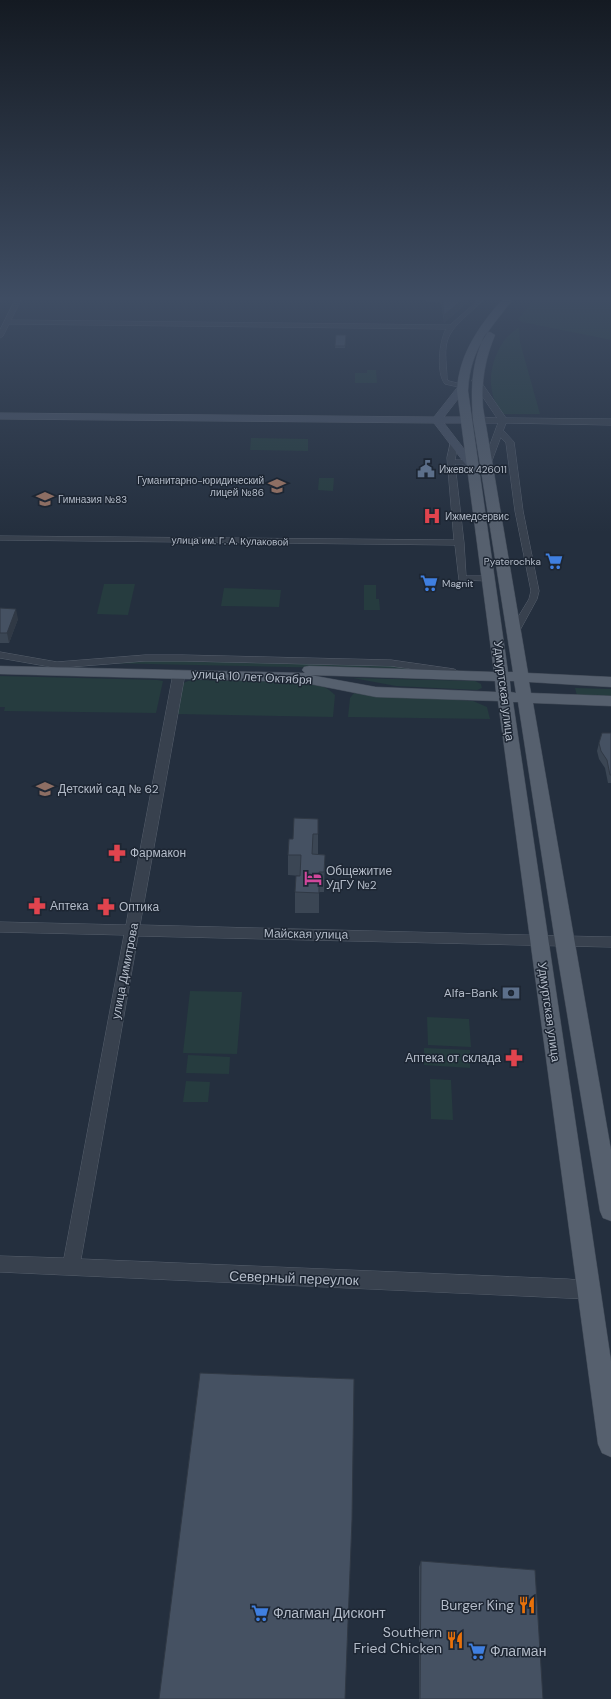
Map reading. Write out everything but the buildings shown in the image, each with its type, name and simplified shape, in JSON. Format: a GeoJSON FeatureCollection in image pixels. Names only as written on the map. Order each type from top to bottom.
{"type":"FeatureCollection","features":[{"type":"Feature","properties":{"kind":"main road","name":"Удмуртская улица"},"geometry":{"type":"LineString","coordinates":[[465,375],[463,386],[466,420],[480,467],[514,632],[564,941],[611,1211]]}},
{"type":"Feature","properties":{"kind":"main road","name":"Удмуртская улица"},"geometry":{"type":"LineString","coordinates":[[477,375],[476,398],[479,420],[480,467],[488,579],[538,940],[611,1444]]}},
{"type":"Feature","properties":{"kind":"main road"},"geometry":{"type":"LineString","coordinates":[[437,420],[463,386]]}},
{"type":"Feature","properties":{"kind":"main road"},"geometry":{"type":"LineString","coordinates":[[0,416],[479,420]]}},
{"type":"Feature","properties":{"kind":"main road"},"geometry":{"type":"LineString","coordinates":[[437,420],[454,443],[480,467]]}},
{"type":"Feature","properties":{"kind":"main road","name":"улица 10 лет Октября"},"geometry":{"type":"LineString","coordinates":[[0,664],[57,665],[300,677],[376,692],[611,701]]}},
{"type":"Feature","properties":{"kind":"main road","name":"улица 10 лет Октября"},"geometry":{"type":"LineString","coordinates":[[0,670],[180,671],[481,676],[611,682]]}},
{"type":"Feature","properties":{"kind":"main road"},"geometry":{"type":"LineString","coordinates":[[545,987],[551,981],[558,980],[564,981],[572,986]]}},
{"type":"Feature","properties":{"kind":"street"},"geometry":{"type":"LineString","coordinates":[[444,375],[444,379],[447,383],[463,386]]}},
{"type":"Feature","properties":{"kind":"street"},"geometry":{"type":"LineString","coordinates":[[476,381],[503,420]]}},
{"type":"Feature","properties":{"kind":"street"},"geometry":{"type":"LineString","coordinates":[[479,420],[611,422]]}},
{"type":"Feature","properties":{"kind":"street"},"geometry":{"type":"LineString","coordinates":[[452,462],[462,462],[480,467],[499,431],[503,420]]}},
{"type":"Feature","properties":{"kind":"street","name":"Удмуртская улица"},"geometry":{"type":"LineString","coordinates":[[499,431],[510,442],[519,511],[535,592],[533,599],[514,632]]}},
{"type":"Feature","properties":{"kind":"street"},"geometry":{"type":"LineString","coordinates":[[454,443],[452,448],[452,462],[462,578],[488,579]]}},
{"type":"Feature","properties":{"kind":"street","name":"улица им. Г. А. Кулаковой"},"geometry":{"type":"LineString","coordinates":[[0,538],[460,543]]}},
{"type":"Feature","properties":{"kind":"street","name":"улица 10 лет Октября"},"geometry":{"type":"LineString","coordinates":[[0,655],[57,665],[145,658],[391,663],[481,676]]}},
{"type":"Feature","properties":{"kind":"street","name":"улица Димитрова"},"geometry":{"type":"LineString","coordinates":[[71,1267],[180,671]]}},
{"type":"Feature","properties":{"kind":"street","name":"Майская улица"},"geometry":{"type":"LineString","coordinates":[[0,927],[611,942]]}},
{"type":"Feature","properties":{"kind":"street","name":"Северный переулок"},"geometry":{"type":"LineString","coordinates":[[0,1264],[588,1290]]}},
{"type":"Feature","properties":{"kind":"green space"},"geometry":{"type":"Polygon","coordinates":[[[355,375],[376,375],[377,383],[355,383],[355,375]]]}},
{"type":"Feature","properties":{"kind":"green space"},"geometry":{"type":"Polygon","coordinates":[[[491,375],[529,375],[540,414],[502,414],[493,396],[491,375]]]}},
{"type":"Feature","properties":{"kind":"green space"},"geometry":{"type":"Polygon","coordinates":[[[251,438],[308,439],[308,451],[250,450],[251,438]]]}},
{"type":"Feature","properties":{"kind":"green space"},"geometry":{"type":"Polygon","coordinates":[[[319,478],[334,478],[333,491],[318,490],[319,478]]]}},
{"type":"Feature","properties":{"kind":"green space"},"geometry":{"type":"Polygon","coordinates":[[[104,584],[135,584],[128,615],[97,614],[104,584]]]}},
{"type":"Feature","properties":{"kind":"green space"},"geometry":{"type":"Polygon","coordinates":[[[364,585],[376,585],[376,599],[379,599],[380,610],[364,610],[364,585]]]}},
{"type":"Feature","properties":{"kind":"green space"},"geometry":{"type":"Polygon","coordinates":[[[224,588],[281,590],[279,607],[221,606],[224,588]]]}},
{"type":"Feature","properties":{"kind":"green space"},"geometry":{"type":"Polygon","coordinates":[[[148,660],[397,665],[423,670],[102,663],[148,660]]]}},
{"type":"Feature","properties":{"kind":"green space"},"geometry":{"type":"Polygon","coordinates":[[[0,676],[163,681],[156,713],[4,711],[5,707],[0,707],[0,676]]]}},
{"type":"Feature","properties":{"kind":"green space"},"geometry":{"type":"Polygon","coordinates":[[[353,678],[475,681],[481,684],[482,688],[477,690],[396,686],[353,678]]]}},
{"type":"Feature","properties":{"kind":"green space"},"geometry":{"type":"Polygon","coordinates":[[[188,681],[311,683],[328,689],[335,695],[333,717],[176,714],[181,684],[188,681]]]}},
{"type":"Feature","properties":{"kind":"green space"},"geometry":{"type":"Polygon","coordinates":[[[575,688],[611,689],[611,697],[577,696],[575,688]]]}},
{"type":"Feature","properties":{"kind":"green space"},"geometry":{"type":"Polygon","coordinates":[[[354,693],[473,701],[487,707],[490,719],[348,717],[350,698],[354,693]]]}},
{"type":"Feature","properties":{"kind":"green space"},"geometry":{"type":"Polygon","coordinates":[[[190,991],[242,992],[237,1054],[183,1053],[190,991]]]}},
{"type":"Feature","properties":{"kind":"green space"},"geometry":{"type":"Polygon","coordinates":[[[427,1017],[469,1019],[471,1047],[428,1045],[427,1017]]]}},
{"type":"Feature","properties":{"kind":"green space"},"geometry":{"type":"Polygon","coordinates":[[[424,1048],[470,1050],[470,1068],[424,1065],[424,1048]]]}},
{"type":"Feature","properties":{"kind":"green space"},"geometry":{"type":"Polygon","coordinates":[[[188,1055],[230,1057],[229,1074],[186,1073],[188,1055]]]}},
{"type":"Feature","properties":{"kind":"green space"},"geometry":{"type":"Polygon","coordinates":[[[430,1079],[451,1080],[453,1120],[431,1119],[430,1079]]]}},
{"type":"Feature","properties":{"kind":"green space"},"geometry":{"type":"Polygon","coordinates":[[[186,1081],[210,1082],[208,1102],[183,1102],[186,1081]]]}},
{"type":"Feature","properties":{"kind":"place","name":"Ижевск 426011"},"geometry":{"type":"Point","coordinates":[426,469]}},
{"type":"Feature","properties":{"kind":"place","name":"Гуманитарно-юридический лицей №86"},"geometry":{"type":"Point","coordinates":[277,486]}},
{"type":"Feature","properties":{"kind":"place","name":"Гимназия №83"},"geometry":{"type":"Point","coordinates":[45,499]}},
{"type":"Feature","properties":{"kind":"place","name":"Ижмедсервис"},"geometry":{"type":"Point","coordinates":[432,516]}},
{"type":"Feature","properties":{"kind":"place","name":"Pyaterochka"},"geometry":{"type":"Point","coordinates":[554,561]}},
{"type":"Feature","properties":{"kind":"place","name":"Magnit"},"geometry":{"type":"Point","coordinates":[429,583]}},
{"type":"Feature","properties":{"kind":"place","name":"Детский сад № 62"},"geometry":{"type":"Point","coordinates":[45,789]}},
{"type":"Feature","properties":{"kind":"place","name":"Фармакон"},"geometry":{"type":"Point","coordinates":[117,853]}},
{"type":"Feature","properties":{"kind":"place","name":"Общежитие УдГУ №2"},"geometry":{"type":"Point","coordinates":[313,878]}},
{"type":"Feature","properties":{"kind":"place","name":"Аптека"},"geometry":{"type":"Point","coordinates":[37,906]}},
{"type":"Feature","properties":{"kind":"place","name":"Оптика"},"geometry":{"type":"Point","coordinates":[106,907]}},
{"type":"Feature","properties":{"kind":"place","name":"Alfa-Bank"},"geometry":{"type":"Point","coordinates":[511,993]}},
{"type":"Feature","properties":{"kind":"place","name":"Аптека от склада"},"geometry":{"type":"Point","coordinates":[514,1058]}},
{"type":"Feature","properties":{"kind":"place","name":"Burger King"},"geometry":{"type":"Point","coordinates":[527,1605]}},
{"type":"Feature","properties":{"kind":"place","name":"Флагман Дисконт"},"geometry":{"type":"Point","coordinates":[260,1613]}},
{"type":"Feature","properties":{"kind":"place","name":"Southern Fried Chicken"},"geometry":{"type":"Point","coordinates":[455,1640]}},
{"type":"Feature","properties":{"kind":"place","name":"Флагман"},"geometry":{"type":"Point","coordinates":[477,1651]}}]}
